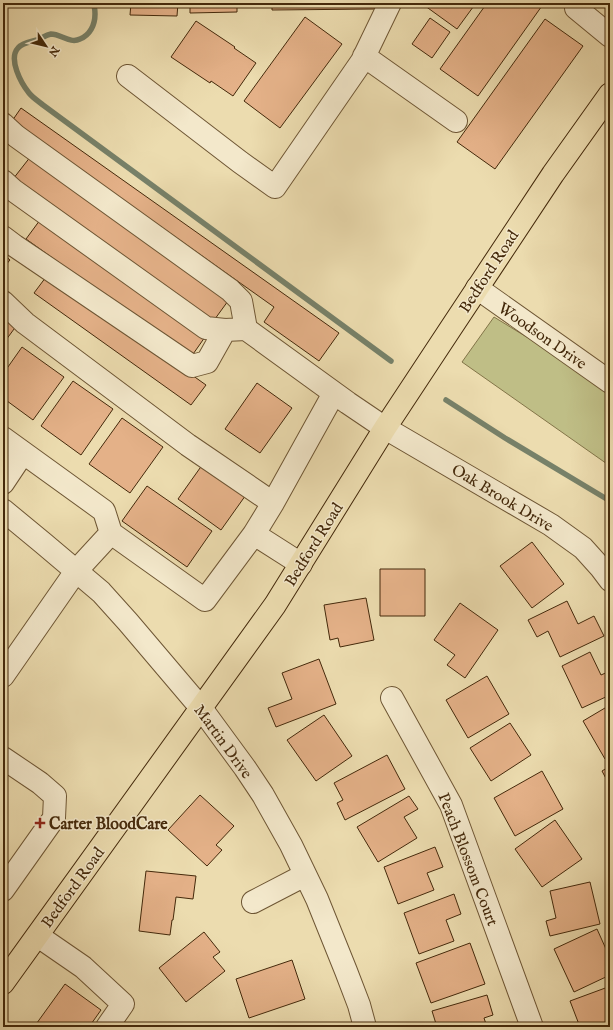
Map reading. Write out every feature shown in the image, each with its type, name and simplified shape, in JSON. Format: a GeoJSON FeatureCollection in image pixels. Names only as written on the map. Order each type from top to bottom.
{"type":"FeatureCollection","features":[{"type":"Feature","properties":{"kind":"main road","name":"Bedford Road"},"geometry":{"type":"LineString","coordinates":[[3,983],[270,612],[386,428],[477,288],[553,174],[610,94]]}},
{"type":"Feature","properties":{"kind":"street"},"geometry":{"type":"LineString","coordinates":[[128,76],[275,187],[362,61],[390,3]]}},
{"type":"Feature","properties":{"kind":"street"},"geometry":{"type":"LineString","coordinates":[[580,3],[576,8],[610,36]]}},
{"type":"Feature","properties":{"kind":"street"},"geometry":{"type":"LineString","coordinates":[[364,56],[456,121]]}},
{"type":"Feature","properties":{"kind":"street"},"geometry":{"type":"LineString","coordinates":[[3,124],[16,136],[230,290],[241,301],[246,329],[225,330],[206,328],[13,190],[3,181]]}},
{"type":"Feature","properties":{"kind":"street"},"geometry":{"type":"LineString","coordinates":[[3,237],[14,246],[192,366],[207,362],[225,330]]}},
{"type":"Feature","properties":{"kind":"street","name":"Woodson Drive"},"geometry":{"type":"LineString","coordinates":[[477,288],[610,382]]}},
{"type":"Feature","properties":{"kind":"street"},"geometry":{"type":"LineString","coordinates":[[3,302],[24,323],[175,435],[273,503]]}},
{"type":"Feature","properties":{"kind":"street","name":"Oak Brook Drive"},"geometry":{"type":"LineString","coordinates":[[246,329],[334,393],[386,428],[552,525],[583,548],[610,580]]}},
{"type":"Feature","properties":{"kind":"street"},"geometry":{"type":"LineString","coordinates":[[3,438],[104,512],[111,533],[205,600],[254,534],[273,503],[334,393]]}},
{"type":"Feature","properties":{"kind":"street"},"geometry":{"type":"LineString","coordinates":[[3,483],[24,454]]}},
{"type":"Feature","properties":{"kind":"street","name":"Martin Drive"},"geometry":{"type":"LineString","coordinates":[[3,510],[101,592],[201,708],[245,768],[263,795],[291,845],[317,899],[341,958],[365,1027]]}},
{"type":"Feature","properties":{"kind":"street"},"geometry":{"type":"LineString","coordinates":[[3,676],[76,571],[111,533]]}},
{"type":"Feature","properties":{"kind":"street"},"geometry":{"type":"LineString","coordinates":[[254,534],[301,564]]}},
{"type":"Feature","properties":{"kind":"street","name":"Peach Blossom Court"},"geometry":{"type":"LineString","coordinates":[[392,698],[452,805],[532,1027]]}},
{"type":"Feature","properties":{"kind":"street"},"geometry":{"type":"LineString","coordinates":[[3,758],[40,783],[55,796],[54,818],[3,890]]}},
{"type":"Feature","properties":{"kind":"street"},"geometry":{"type":"LineString","coordinates":[[253,902],[305,875]]}},
{"type":"Feature","properties":{"kind":"street"},"geometry":{"type":"LineString","coordinates":[[38,936],[83,967],[123,1004],[107,1027]]}},
{"type":"Feature","properties":{"kind":"shaded area"},"geometry":{"type":"Polygon","coordinates":[[[494,317],[538,344],[610,394],[610,466],[462,362],[494,317]]]}},
{"type":"Feature","properties":{"kind":"building"},"geometry":{"type":"Polygon","coordinates":[[[131,3],[178,3],[177,16],[130,15],[131,3]]]}},
{"type":"Feature","properties":{"kind":"building"},"geometry":{"type":"Polygon","coordinates":[[[190,3],[265,3],[265,6],[237,6],[237,12],[190,13],[190,3]]]}},
{"type":"Feature","properties":{"kind":"building"},"geometry":{"type":"Polygon","coordinates":[[[272,3],[375,3],[375,9],[272,10],[272,3]]]}},
{"type":"Feature","properties":{"kind":"building"},"geometry":{"type":"Polygon","coordinates":[[[421,3],[476,3],[457,29],[421,3]]]}},
{"type":"Feature","properties":{"kind":"building"},"geometry":{"type":"Polygon","coordinates":[[[487,3],[544,3],[478,96],[440,69],[487,3]]]}},
{"type":"Feature","properties":{"kind":"building"},"geometry":{"type":"Polygon","coordinates":[[[305,17],[342,44],[280,128],[244,101],[305,17]]]}},
{"type":"Feature","properties":{"kind":"building"},"geometry":{"type":"Polygon","coordinates":[[[430,18],[450,32],[432,58],[412,44],[430,18]]]}},
{"type":"Feature","properties":{"kind":"building"},"geometry":{"type":"Polygon","coordinates":[[[545,19],[583,46],[495,169],[457,142],[545,19]]]}},
{"type":"Feature","properties":{"kind":"building"},"geometry":{"type":"Polygon","coordinates":[[[196,21],[256,63],[233,96],[211,81],[210,83],[171,57],[196,21]]]}},
{"type":"Feature","properties":{"kind":"building"},"geometry":{"type":"Polygon","coordinates":[[[21,108],[339,333],[319,361],[264,322],[274,307],[12,121],[21,108]]]}},
{"type":"Feature","properties":{"kind":"building"},"geometry":{"type":"Polygon","coordinates":[[[31,156],[228,301],[212,323],[13,179],[31,156]]]}},
{"type":"Feature","properties":{"kind":"building"},"geometry":{"type":"Polygon","coordinates":[[[40,220],[205,337],[191,357],[26,239],[40,220]]]}},
{"type":"Feature","properties":{"kind":"building"},"geometry":{"type":"Polygon","coordinates":[[[3,254],[10,260],[3,268],[3,254]]]}},
{"type":"Feature","properties":{"kind":"building"},"geometry":{"type":"Polygon","coordinates":[[[49,273],[206,385],[191,405],[34,293],[49,273]]]}},
{"type":"Feature","properties":{"kind":"building"},"geometry":{"type":"Polygon","coordinates":[[[3,314],[17,325],[3,344],[3,314]]]}},
{"type":"Feature","properties":{"kind":"building"},"geometry":{"type":"Polygon","coordinates":[[[22,347],[64,377],[33,420],[3,398],[3,374],[22,347]]]}},
{"type":"Feature","properties":{"kind":"building"},"geometry":{"type":"Polygon","coordinates":[[[73,381],[113,409],[81,455],[41,426],[73,381]]]}},
{"type":"Feature","properties":{"kind":"building"},"geometry":{"type":"Polygon","coordinates":[[[257,383],[292,408],[260,453],[225,429],[257,383]]]}},
{"type":"Feature","properties":{"kind":"building"},"geometry":{"type":"Polygon","coordinates":[[[122,418],[163,447],[130,493],[89,464],[122,418]]]}},
{"type":"Feature","properties":{"kind":"building"},"geometry":{"type":"Polygon","coordinates":[[[205,461],[248,492],[221,530],[178,499],[205,461]]]}},
{"type":"Feature","properties":{"kind":"building"},"geometry":{"type":"Polygon","coordinates":[[[147,486],[212,531],[187,567],[122,521],[147,486]]]}},
{"type":"Feature","properties":{"kind":"building"},"geometry":{"type":"Polygon","coordinates":[[[532,542],[564,584],[532,608],[500,566],[532,542]]]}},
{"type":"Feature","properties":{"kind":"building"},"geometry":{"type":"Polygon","coordinates":[[[380,569],[425,569],[425,616],[380,616],[380,569]]]}},
{"type":"Feature","properties":{"kind":"building"},"geometry":{"type":"Polygon","coordinates":[[[366,598],[374,640],[340,647],[338,638],[330,640],[324,605],[366,598]]]}},
{"type":"Feature","properties":{"kind":"building"},"geometry":{"type":"Polygon","coordinates":[[[567,601],[578,624],[594,616],[604,636],[560,657],[548,631],[537,637],[528,620],[567,601]]]}},
{"type":"Feature","properties":{"kind":"building"},"geometry":{"type":"Polygon","coordinates":[[[460,603],[498,630],[465,678],[447,665],[455,655],[434,640],[460,603]]]}},
{"type":"Feature","properties":{"kind":"building"},"geometry":{"type":"Polygon","coordinates":[[[590,652],[601,675],[610,671],[610,695],[582,708],[562,666],[590,652]]]}},
{"type":"Feature","properties":{"kind":"building"},"geometry":{"type":"Polygon","coordinates":[[[319,659],[336,704],[276,727],[268,708],[292,699],[282,673],[319,659]]]}},
{"type":"Feature","properties":{"kind":"building"},"geometry":{"type":"Polygon","coordinates":[[[487,676],[509,714],[468,738],[446,700],[487,676]]]}},
{"type":"Feature","properties":{"kind":"building"},"geometry":{"type":"Polygon","coordinates":[[[610,705],[610,756],[605,759],[583,721],[610,705]]]}},
{"type":"Feature","properties":{"kind":"building"},"geometry":{"type":"Polygon","coordinates":[[[324,715],[352,756],[316,781],[287,740],[324,715]]]}},
{"type":"Feature","properties":{"kind":"building"},"geometry":{"type":"Polygon","coordinates":[[[510,723],[531,755],[491,781],[470,748],[510,723]]]}},
{"type":"Feature","properties":{"kind":"building"},"geometry":{"type":"Polygon","coordinates":[[[387,755],[405,789],[345,820],[337,803],[343,800],[334,783],[387,755]]]}},
{"type":"Feature","properties":{"kind":"building"},"geometry":{"type":"Polygon","coordinates":[[[610,766],[610,786],[602,771],[610,766]]]}},
{"type":"Feature","properties":{"kind":"building"},"geometry":{"type":"Polygon","coordinates":[[[542,771],[563,809],[515,836],[494,798],[542,771]]]}},
{"type":"Feature","properties":{"kind":"building"},"geometry":{"type":"Polygon","coordinates":[[[200,795],[234,826],[216,845],[222,850],[207,866],[168,830],[200,795]]]}},
{"type":"Feature","properties":{"kind":"building"},"geometry":{"type":"Polygon","coordinates":[[[409,796],[418,809],[404,817],[417,838],[378,862],[357,827],[409,796]]]}},
{"type":"Feature","properties":{"kind":"building"},"geometry":{"type":"Polygon","coordinates":[[[555,820],[582,859],[542,887],[515,849],[555,820]]]}},
{"type":"Feature","properties":{"kind":"building"},"geometry":{"type":"Polygon","coordinates":[[[435,847],[443,867],[427,873],[434,890],[398,904],[384,867],[435,847]]]}},
{"type":"Feature","properties":{"kind":"building"},"geometry":{"type":"Polygon","coordinates":[[[146,871],[196,876],[193,899],[176,897],[170,935],[139,931],[146,871]]]}},
{"type":"Feature","properties":{"kind":"building"},"geometry":{"type":"Polygon","coordinates":[[[590,882],[600,924],[550,936],[546,921],[556,918],[550,891],[590,882]]]}},
{"type":"Feature","properties":{"kind":"building"},"geometry":{"type":"Polygon","coordinates":[[[454,894],[461,914],[446,920],[454,941],[419,954],[404,913],[454,894]]]}},
{"type":"Feature","properties":{"kind":"building"},"geometry":{"type":"Polygon","coordinates":[[[597,929],[610,958],[610,975],[574,992],[554,949],[597,929]]]}},
{"type":"Feature","properties":{"kind":"building"},"geometry":{"type":"Polygon","coordinates":[[[204,932],[220,952],[213,957],[225,971],[186,1002],[159,968],[204,932]]]}},
{"type":"Feature","properties":{"kind":"building"},"geometry":{"type":"Polygon","coordinates":[[[470,943],[485,984],[431,1003],[416,963],[470,943]]]}},
{"type":"Feature","properties":{"kind":"building"},"geometry":{"type":"Polygon","coordinates":[[[292,960],[305,999],[249,1018],[236,979],[292,960]]]}},
{"type":"Feature","properties":{"kind":"building"},"geometry":{"type":"Polygon","coordinates":[[[65,984],[101,1010],[89,1027],[34,1027],[65,984]]]}},
{"type":"Feature","properties":{"kind":"building"},"geometry":{"type":"Polygon","coordinates":[[[608,987],[610,993],[610,1027],[580,1027],[570,1001],[608,987]]]}},
{"type":"Feature","properties":{"kind":"building"},"geometry":{"type":"Polygon","coordinates":[[[487,995],[493,1015],[484,1018],[487,1027],[437,1027],[432,1011],[487,995]]]}},
{"type":"Feature","properties":{"kind":"waterway"},"geometry":{"type":"LineString","coordinates":[[93,3],[95,10],[94,22],[91,29],[84,37],[76,40],[69,40],[55,34],[51,34],[37,40],[24,43],[18,48],[14,58],[17,71],[22,83],[33,98],[391,361]]}},
{"type":"Feature","properties":{"kind":"waterway"},"geometry":{"type":"LineString","coordinates":[[446,400],[505,438],[610,501]]}},
{"type":"Feature","properties":{"kind":"place","name":"Carter BloodCare"},"geometry":{"type":"Point","coordinates":[40,823]}}]}
